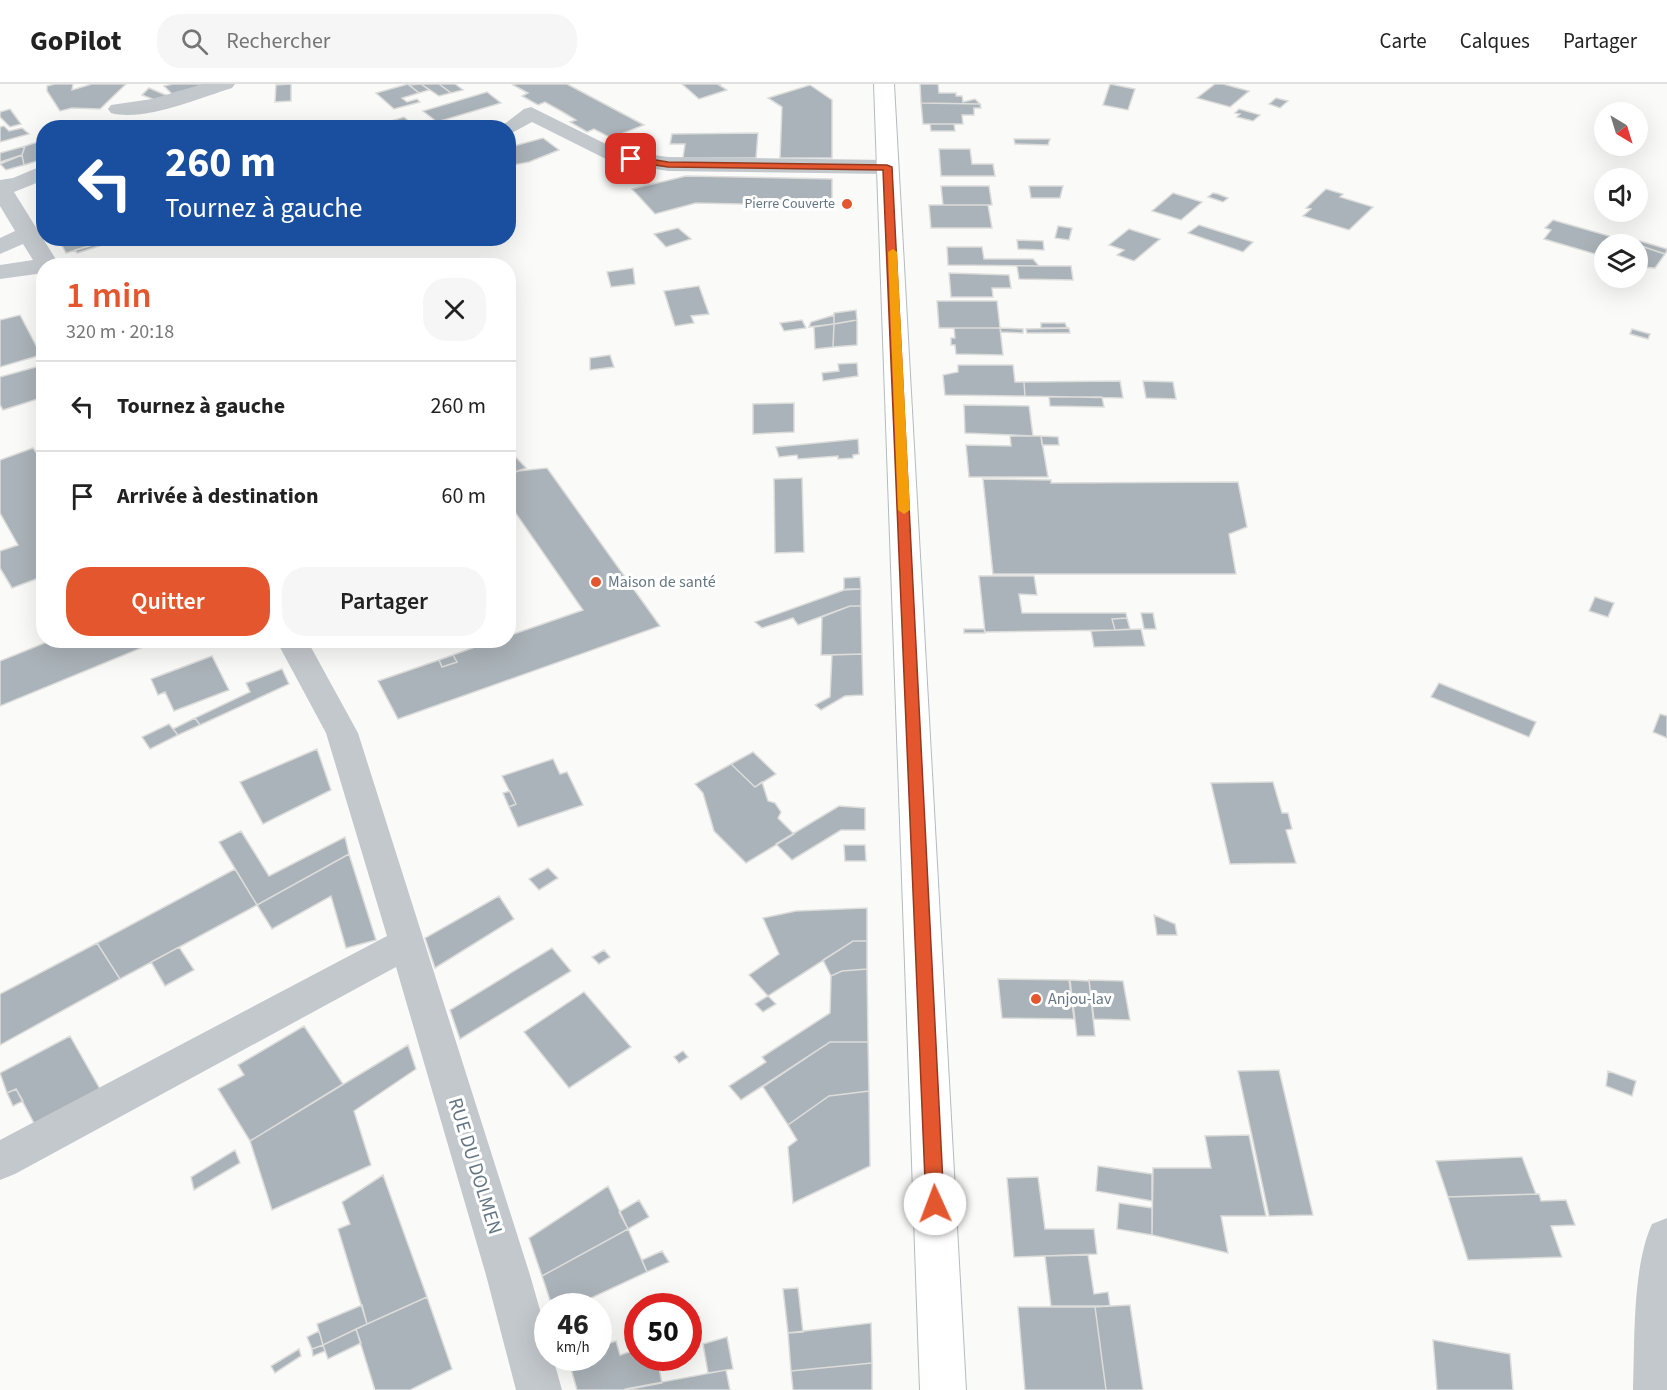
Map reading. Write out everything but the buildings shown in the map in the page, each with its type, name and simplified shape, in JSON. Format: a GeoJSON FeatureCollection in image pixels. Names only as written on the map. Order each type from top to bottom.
{"type":"FeatureCollection","features":[{"type":"Feature","properties":{"kind":"main road"},"geometry":{"type":"LineString","coordinates":[[884,84],[943,1390]]}},
{"type":"Feature","properties":{"kind":"street"},"geometry":{"type":"LineString","coordinates":[[141,84],[112,116],[225,84]]}},
{"type":"Feature","properties":{"kind":"street"},"geometry":{"type":"LineString","coordinates":[[516,123],[531,113],[612,156],[668,164],[887,167]]}},
{"type":"Feature","properties":{"kind":"street"},"geometry":{"type":"LineString","coordinates":[[36,175],[21,183],[1,188],[42,258]]}},
{"type":"Feature","properties":{"kind":"street"},"geometry":{"type":"LineString","coordinates":[[0,247],[28,233]]}},
{"type":"Feature","properties":{"kind":"street"},"geometry":{"type":"LineString","coordinates":[[0,272],[36,267]]}},
{"type":"Feature","properties":{"kind":"street","name":"RUE DU DOLMEN"},"geometry":{"type":"LineString","coordinates":[[295,648],[342,733],[508,1275],[539,1390]]}},
{"type":"Feature","properties":{"kind":"street"},"geometry":{"type":"LineString","coordinates":[[0,1161],[408,943]]}},
{"type":"Feature","properties":{"kind":"street"},"geometry":{"type":"LineString","coordinates":[[1656,1390],[1658,1310],[1667,1241]]}},
{"type":"Feature","properties":{"kind":"slow traffic"},"geometry":{"type":"LineString","coordinates":[[893,252],[904,510]]}},
{"type":"Feature","properties":{"kind":"place","name":"Pierre Couverte"},"geometry":{"type":"Point","coordinates":[847,204]}},
{"type":"Feature","properties":{"kind":"place","name":"Maison de santé"},"geometry":{"type":"Point","coordinates":[596,582]}},
{"type":"Feature","properties":{"kind":"place","name":"Anjou-lav"},"geometry":{"type":"Point","coordinates":[1036,999]}},
{"type":"Feature","properties":{"kind":"route"},"geometry":{"type":"LineString","coordinates":[[631,159],[668,164],[887,167],[890,183],[935,1204]]}}]}
